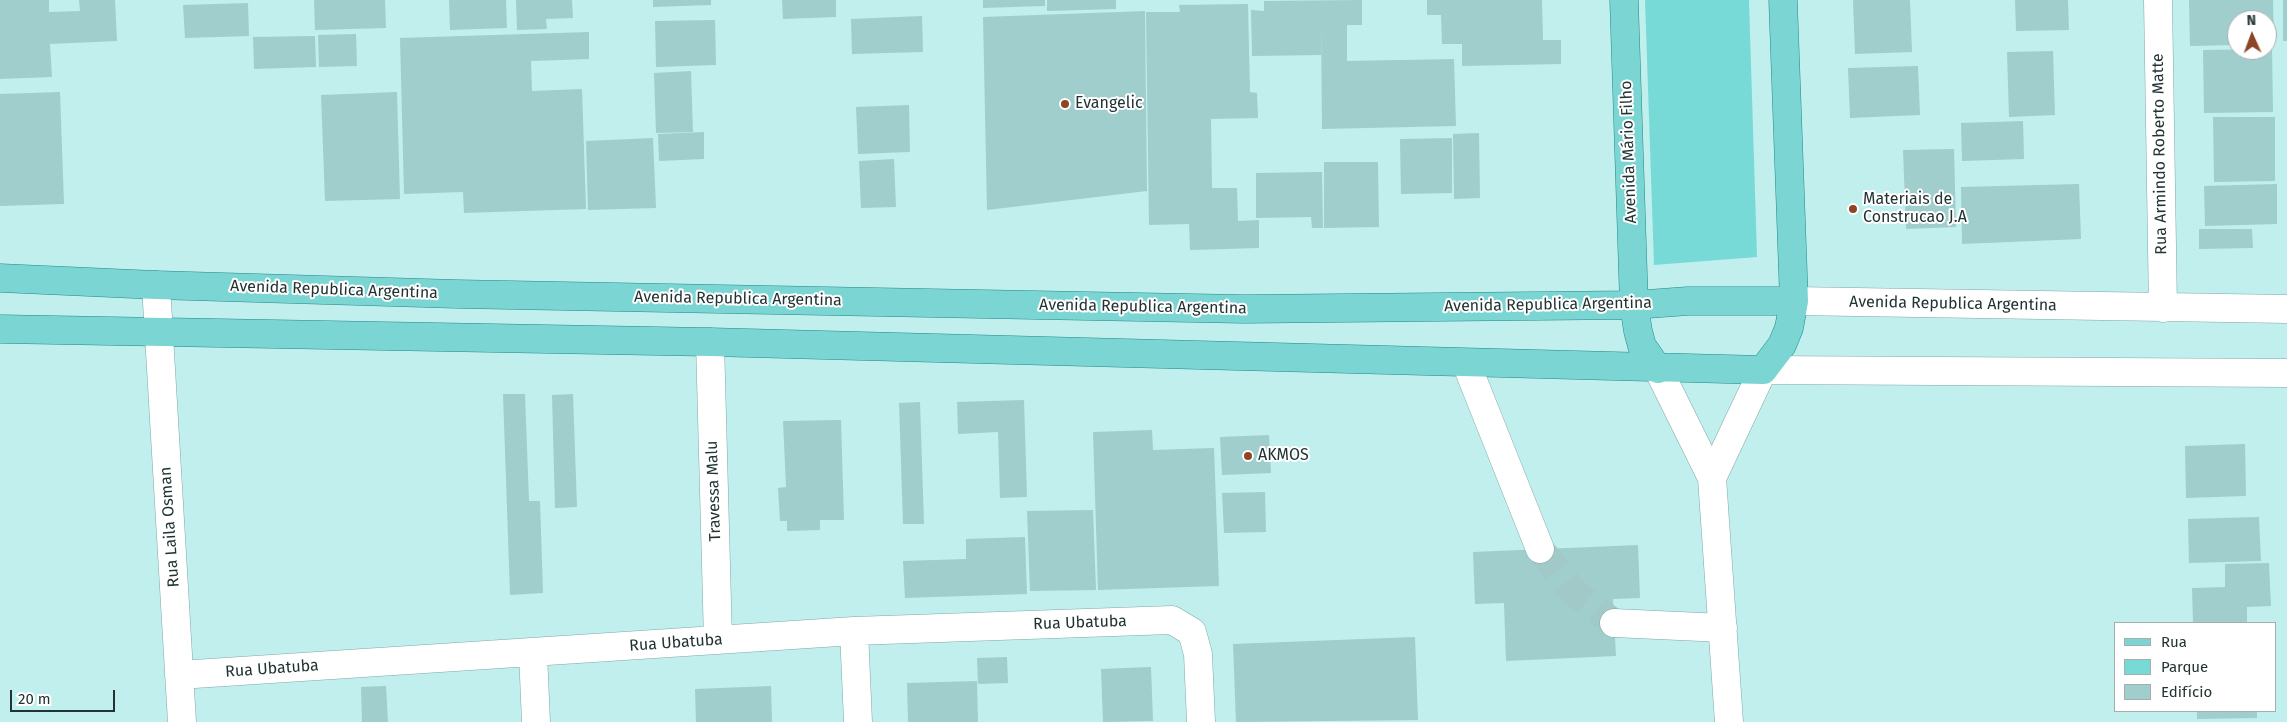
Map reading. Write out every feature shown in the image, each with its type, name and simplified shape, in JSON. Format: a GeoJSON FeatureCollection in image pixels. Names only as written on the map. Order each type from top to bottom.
{"type":"FeatureCollection","features":[{"type":"Feature","properties":{"kind":"main road","name":"Avenida Mário Filho"},"geometry":{"type":"LineString","coordinates":[[1624,0],[1634,305],[1642,346],[1658,369]]}},
{"type":"Feature","properties":{"kind":"main road"},"geometry":{"type":"LineString","coordinates":[[0,329],[710,342],[1658,369],[1764,370],[1782,345],[1789,328],[1794,300],[1783,0]]}},
{"type":"Feature","properties":{"kind":"main road","name":"Avenida Republica Argentina"},"geometry":{"type":"LineString","coordinates":[[0,278],[156,285],[467,294],[1234,309],[1634,305],[1688,301],[1794,300]]}},
{"type":"Feature","properties":{"kind":"street","name":"Rua Armindo Roberto Matte"},"geometry":{"type":"LineString","coordinates":[[2158,0],[2163,308]]}},
{"type":"Feature","properties":{"kind":"street","name":"Rua Laila Osman"},"geometry":{"type":"LineString","coordinates":[[156,285],[182,722]]}},
{"type":"Feature","properties":{"kind":"street","name":"Avenida Republica Argentina"},"geometry":{"type":"LineString","coordinates":[[1794,300],[2163,308],[2287,308]]}},
{"type":"Feature","properties":{"kind":"street","name":"Travessa Malu"},"geometry":{"type":"LineString","coordinates":[[710,342],[718,640]]}},
{"type":"Feature","properties":{"kind":"street"},"geometry":{"type":"LineString","coordinates":[[1466,363],[1540,549]]}},
{"type":"Feature","properties":{"kind":"street"},"geometry":{"type":"LineString","coordinates":[[1658,369],[1712,478],[1729,722]]}},
{"type":"Feature","properties":{"kind":"street"},"geometry":{"type":"LineString","coordinates":[[1712,478],[1764,370],[2287,373]]}},
{"type":"Feature","properties":{"kind":"street","name":"Rua Ubatuba"},"geometry":{"type":"LineString","coordinates":[[179,675],[854,631],[1172,620],[1192,632],[1198,654],[1201,722]]}},
{"type":"Feature","properties":{"kind":"street"},"geometry":{"type":"LineString","coordinates":[[1614,623],[1723,628]]}},
{"type":"Feature","properties":{"kind":"street"},"geometry":{"type":"LineString","coordinates":[[854,631],[858,722]]}},
{"type":"Feature","properties":{"kind":"street"},"geometry":{"type":"LineString","coordinates":[[533,653],[536,722]]}},
{"type":"Feature","properties":{"kind":"green space"},"geometry":{"type":"Polygon","coordinates":[[[1645,0],[1749,0],[1757,257],[1654,265],[1645,0]]]}},
{"type":"Feature","properties":{"kind":"building"},"geometry":{"type":"Polygon","coordinates":[[[0,0],[49,0],[49,12],[80,11],[79,0],[115,0],[117,41],[50,44],[52,77],[0,79],[0,0]]]}},
{"type":"Feature","properties":{"kind":"building"},"geometry":{"type":"Polygon","coordinates":[[[314,0],[385,0],[386,28],[315,30],[314,0]]]}},
{"type":"Feature","properties":{"kind":"building"},"geometry":{"type":"Polygon","coordinates":[[[449,0],[506,0],[507,28],[450,30],[449,0]]]}},
{"type":"Feature","properties":{"kind":"building"},"geometry":{"type":"Polygon","coordinates":[[[516,0],[572,0],[573,18],[546,19],[547,29],[517,30],[516,0]]]}},
{"type":"Feature","properties":{"kind":"building"},"geometry":{"type":"Polygon","coordinates":[[[653,0],[711,0],[711,5],[653,7],[653,0]]]}},
{"type":"Feature","properties":{"kind":"building"},"geometry":{"type":"Polygon","coordinates":[[[782,0],[836,0],[836,17],[783,19],[782,0]]]}},
{"type":"Feature","properties":{"kind":"building"},"geometry":{"type":"Polygon","coordinates":[[[983,0],[1045,0],[1045,6],[983,8],[983,0]]]}},
{"type":"Feature","properties":{"kind":"building"},"geometry":{"type":"Polygon","coordinates":[[[1047,0],[1116,0],[1116,9],[1047,11],[1047,0]]]}},
{"type":"Feature","properties":{"kind":"building"},"geometry":{"type":"Polygon","coordinates":[[[1362,0],[1362,25],[1347,25],[1347,61],[1454,59],[1456,126],[1322,129],[1321,22],[1321,55],[1252,56],[1251,10],[1264,11],[1264,1],[1362,0]]]}},
{"type":"Feature","properties":{"kind":"building"},"geometry":{"type":"Polygon","coordinates":[[[1427,0],[1542,0],[1543,40],[1561,40],[1561,64],[1462,66],[1462,44],[1442,44],[1441,15],[1427,15],[1427,0]]]}},
{"type":"Feature","properties":{"kind":"building"},"geometry":{"type":"Polygon","coordinates":[[[1853,0],[1910,0],[1912,52],[1855,54],[1853,0]]]}},
{"type":"Feature","properties":{"kind":"building"},"geometry":{"type":"Polygon","coordinates":[[[2015,0],[2068,0],[2069,30],[2016,31],[2015,0]]]}},
{"type":"Feature","properties":{"kind":"building"},"geometry":{"type":"Polygon","coordinates":[[[2189,0],[2273,0],[2273,10],[2227,10],[2227,45],[2190,46],[2189,0]]]}},
{"type":"Feature","properties":{"kind":"building"},"geometry":{"type":"Polygon","coordinates":[[[2283,0],[2287,0],[2287,41],[2283,41],[2283,0]]]}},
{"type":"Feature","properties":{"kind":"building"},"geometry":{"type":"Polygon","coordinates":[[[248,3],[249,36],[185,38],[183,5],[248,3]]]}},
{"type":"Feature","properties":{"kind":"building"},"geometry":{"type":"Polygon","coordinates":[[[1248,4],[1250,92],[1257,93],[1258,118],[1211,119],[1212,188],[1237,188],[1238,221],[1259,220],[1259,248],[1190,250],[1189,224],[1149,225],[1146,12],[1180,12],[1179,5],[1248,4]]]}},
{"type":"Feature","properties":{"kind":"building","name":"Evangelic"},"geometry":{"type":"Polygon","coordinates":[[[1145,11],[1147,191],[987,210],[983,17],[1145,11]]]}},
{"type":"Feature","properties":{"kind":"building"},"geometry":{"type":"Polygon","coordinates":[[[922,16],[923,52],[852,54],[851,19],[922,16]]]}},
{"type":"Feature","properties":{"kind":"building"},"geometry":{"type":"Polygon","coordinates":[[[715,20],[716,65],[656,67],[655,21],[715,20]]]}},
{"type":"Feature","properties":{"kind":"building"},"geometry":{"type":"Polygon","coordinates":[[[589,32],[589,59],[531,61],[532,91],[582,89],[586,209],[464,213],[463,192],[404,194],[400,38],[589,32]]]}},
{"type":"Feature","properties":{"kind":"building"},"geometry":{"type":"Polygon","coordinates":[[[356,34],[357,66],[319,67],[318,35],[356,34]]]}},
{"type":"Feature","properties":{"kind":"building"},"geometry":{"type":"Polygon","coordinates":[[[315,36],[316,67],[254,69],[253,37],[315,36]]]}},
{"type":"Feature","properties":{"kind":"building"},"geometry":{"type":"Polygon","coordinates":[[[2203,50],[2227,50],[2227,60],[2272,60],[2273,112],[2204,113],[2203,50]]]}},
{"type":"Feature","properties":{"kind":"building"},"geometry":{"type":"Polygon","coordinates":[[[2053,51],[2055,115],[2009,117],[2007,52],[2053,51]]]}},
{"type":"Feature","properties":{"kind":"building"},"geometry":{"type":"Polygon","coordinates":[[[1918,66],[1920,115],[1850,118],[1848,68],[1918,66]]]}},
{"type":"Feature","properties":{"kind":"building"},"geometry":{"type":"Polygon","coordinates":[[[691,71],[693,132],[656,133],[654,73],[691,71]]]}},
{"type":"Feature","properties":{"kind":"building"},"geometry":{"type":"Polygon","coordinates":[[[60,92],[64,204],[0,206],[0,94],[60,92]]]}},
{"type":"Feature","properties":{"kind":"building"},"geometry":{"type":"Polygon","coordinates":[[[397,92],[400,199],[325,201],[321,95],[397,92]]]}},
{"type":"Feature","properties":{"kind":"building"},"geometry":{"type":"Polygon","coordinates":[[[909,105],[910,152],[858,154],[856,107],[909,105]]]}},
{"type":"Feature","properties":{"kind":"building"},"geometry":{"type":"Polygon","coordinates":[[[2213,117],[2275,117],[2275,181],[2214,182],[2213,117]]]}},
{"type":"Feature","properties":{"kind":"building"},"geometry":{"type":"Polygon","coordinates":[[[2023,121],[2024,159],[1962,161],[1961,123],[2023,121]]]}},
{"type":"Feature","properties":{"kind":"building"},"geometry":{"type":"Polygon","coordinates":[[[704,132],[704,159],[659,161],[658,134],[704,132]]]}},
{"type":"Feature","properties":{"kind":"building"},"geometry":{"type":"Polygon","coordinates":[[[1479,133],[1480,198],[1454,199],[1453,134],[1479,133]]]}},
{"type":"Feature","properties":{"kind":"building"},"geometry":{"type":"Polygon","coordinates":[[[653,138],[656,208],[588,210],[586,141],[653,138]]]}},
{"type":"Feature","properties":{"kind":"building"},"geometry":{"type":"Polygon","coordinates":[[[1452,138],[1452,193],[1401,194],[1400,139],[1452,138]]]}},
{"type":"Feature","properties":{"kind":"building"},"geometry":{"type":"Polygon","coordinates":[[[1954,149],[1956,227],[1906,229],[1903,150],[1954,149]]]}},
{"type":"Feature","properties":{"kind":"building"},"geometry":{"type":"Polygon","coordinates":[[[894,159],[896,207],[861,208],[859,161],[894,159]]]}},
{"type":"Feature","properties":{"kind":"building"},"geometry":{"type":"Polygon","coordinates":[[[1324,162],[1378,162],[1379,227],[1324,228],[1324,162]]]}},
{"type":"Feature","properties":{"kind":"building"},"geometry":{"type":"Polygon","coordinates":[[[1322,172],[1323,228],[1312,228],[1311,217],[1256,218],[1256,173],[1322,172]]]}},
{"type":"Feature","properties":{"kind":"building"},"geometry":{"type":"Polygon","coordinates":[[[2079,184],[2081,239],[1962,244],[1961,187],[2079,184]]]}},
{"type":"Feature","properties":{"kind":"building"},"geometry":{"type":"Polygon","coordinates":[[[2277,184],[2277,224],[2205,226],[2204,186],[2277,184]]]}},
{"type":"Feature","properties":{"kind":"building"},"geometry":{"type":"Polygon","coordinates":[[[2199,229],[2252,229],[2253,248],[2199,249],[2199,229]]]}},
{"type":"Feature","properties":{"kind":"building"},"geometry":{"type":"Polygon","coordinates":[[[503,394],[525,394],[529,501],[540,501],[543,593],[510,595],[503,394]]]}},
{"type":"Feature","properties":{"kind":"building"},"geometry":{"type":"Polygon","coordinates":[[[573,394],[577,507],[555,508],[552,395],[573,394]]]}},
{"type":"Feature","properties":{"kind":"building"},"geometry":{"type":"Polygon","coordinates":[[[1024,400],[1027,497],[1000,498],[998,432],[958,434],[957,402],[1024,400]]]}},
{"type":"Feature","properties":{"kind":"building"},"geometry":{"type":"Polygon","coordinates":[[[920,402],[924,524],[903,524],[899,403],[920,402]]]}},
{"type":"Feature","properties":{"kind":"building"},"geometry":{"type":"Polygon","coordinates":[[[841,420],[844,520],[820,520],[820,530],[787,531],[787,521],[780,521],[778,488],[786,487],[783,421],[841,420]]]}},
{"type":"Feature","properties":{"kind":"building"},"geometry":{"type":"Polygon","coordinates":[[[1152,430],[1153,450],[1214,448],[1219,586],[1098,590],[1093,432],[1152,430]]]}},
{"type":"Feature","properties":{"kind":"building"},"geometry":{"type":"Polygon","coordinates":[[[1269,435],[1271,473],[1222,475],[1220,437],[1269,435]]]}},
{"type":"Feature","properties":{"kind":"building"},"geometry":{"type":"Polygon","coordinates":[[[2245,444],[2246,496],[2186,498],[2185,446],[2245,444]]]}},
{"type":"Feature","properties":{"kind":"building"},"geometry":{"type":"Polygon","coordinates":[[[1265,492],[1266,532],[1224,533],[1222,493],[1265,492]]]}},
{"type":"Feature","properties":{"kind":"building"},"geometry":{"type":"Polygon","coordinates":[[[1093,510],[1096,590],[1030,591],[1027,511],[1093,510]]]}},
{"type":"Feature","properties":{"kind":"building"},"geometry":{"type":"Polygon","coordinates":[[[2259,517],[2261,561],[2189,563],[2188,519],[2259,517]]]}},
{"type":"Feature","properties":{"kind":"building"},"geometry":{"type":"Polygon","coordinates":[[[1025,537],[1027,594],[905,598],[903,561],[966,559],[966,539],[1025,537]]]}},
{"type":"Feature","properties":{"kind":"building"},"geometry":{"type":"Polygon","coordinates":[[[1638,545],[1640,598],[1613,599],[1616,656],[1506,661],[1504,603],[1475,604],[1473,552],[1638,545]]]}},
{"type":"Feature","properties":{"kind":"building"},"geometry":{"type":"Polygon","coordinates":[[[2269,563],[2271,606],[2247,607],[2247,622],[2193,622],[2192,588],[2225,587],[2225,564],[2269,563]]]}},
{"type":"Feature","properties":{"kind":"building"},"geometry":{"type":"Polygon","coordinates":[[[1415,637],[1418,720],[1236,722],[1233,644],[1415,637]]]}},
{"type":"Feature","properties":{"kind":"building"},"geometry":{"type":"Polygon","coordinates":[[[1007,657],[1008,683],[978,684],[977,658],[1007,657]]]}},
{"type":"Feature","properties":{"kind":"building"},"geometry":{"type":"Polygon","coordinates":[[[1151,667],[1153,721],[1103,722],[1101,669],[1151,667]]]}},
{"type":"Feature","properties":{"kind":"building"},"geometry":{"type":"Polygon","coordinates":[[[977,681],[978,722],[908,722],[907,683],[977,681]]]}},
{"type":"Feature","properties":{"kind":"building"},"geometry":{"type":"Polygon","coordinates":[[[386,686],[388,722],[362,722],[361,687],[386,686]]]}},
{"type":"Feature","properties":{"kind":"building"},"geometry":{"type":"Polygon","coordinates":[[[771,686],[772,722],[696,722],[695,689],[771,686]]]}},
{"type":"Feature","properties":{"kind":"building"},"geometry":{"type":"Polygon","coordinates":[[[2197,712],[2257,712],[2257,718],[2197,719],[2197,712]]]}},
{"type":"Feature","properties":{"kind":"tunnel"},"geometry":{"type":"LineString","coordinates":[[1540,549],[1573,591],[1614,623]]}},
{"type":"Feature","properties":{"kind":"place","name":"Evangelic"},"geometry":{"type":"Point","coordinates":[1065,104]}},
{"type":"Feature","properties":{"kind":"place","name":"Materiais de Construcao J.A"},"geometry":{"type":"Point","coordinates":[1853,209]}},
{"type":"Feature","properties":{"kind":"place","name":"AKMOS"},"geometry":{"type":"Point","coordinates":[1248,456]}}]}
